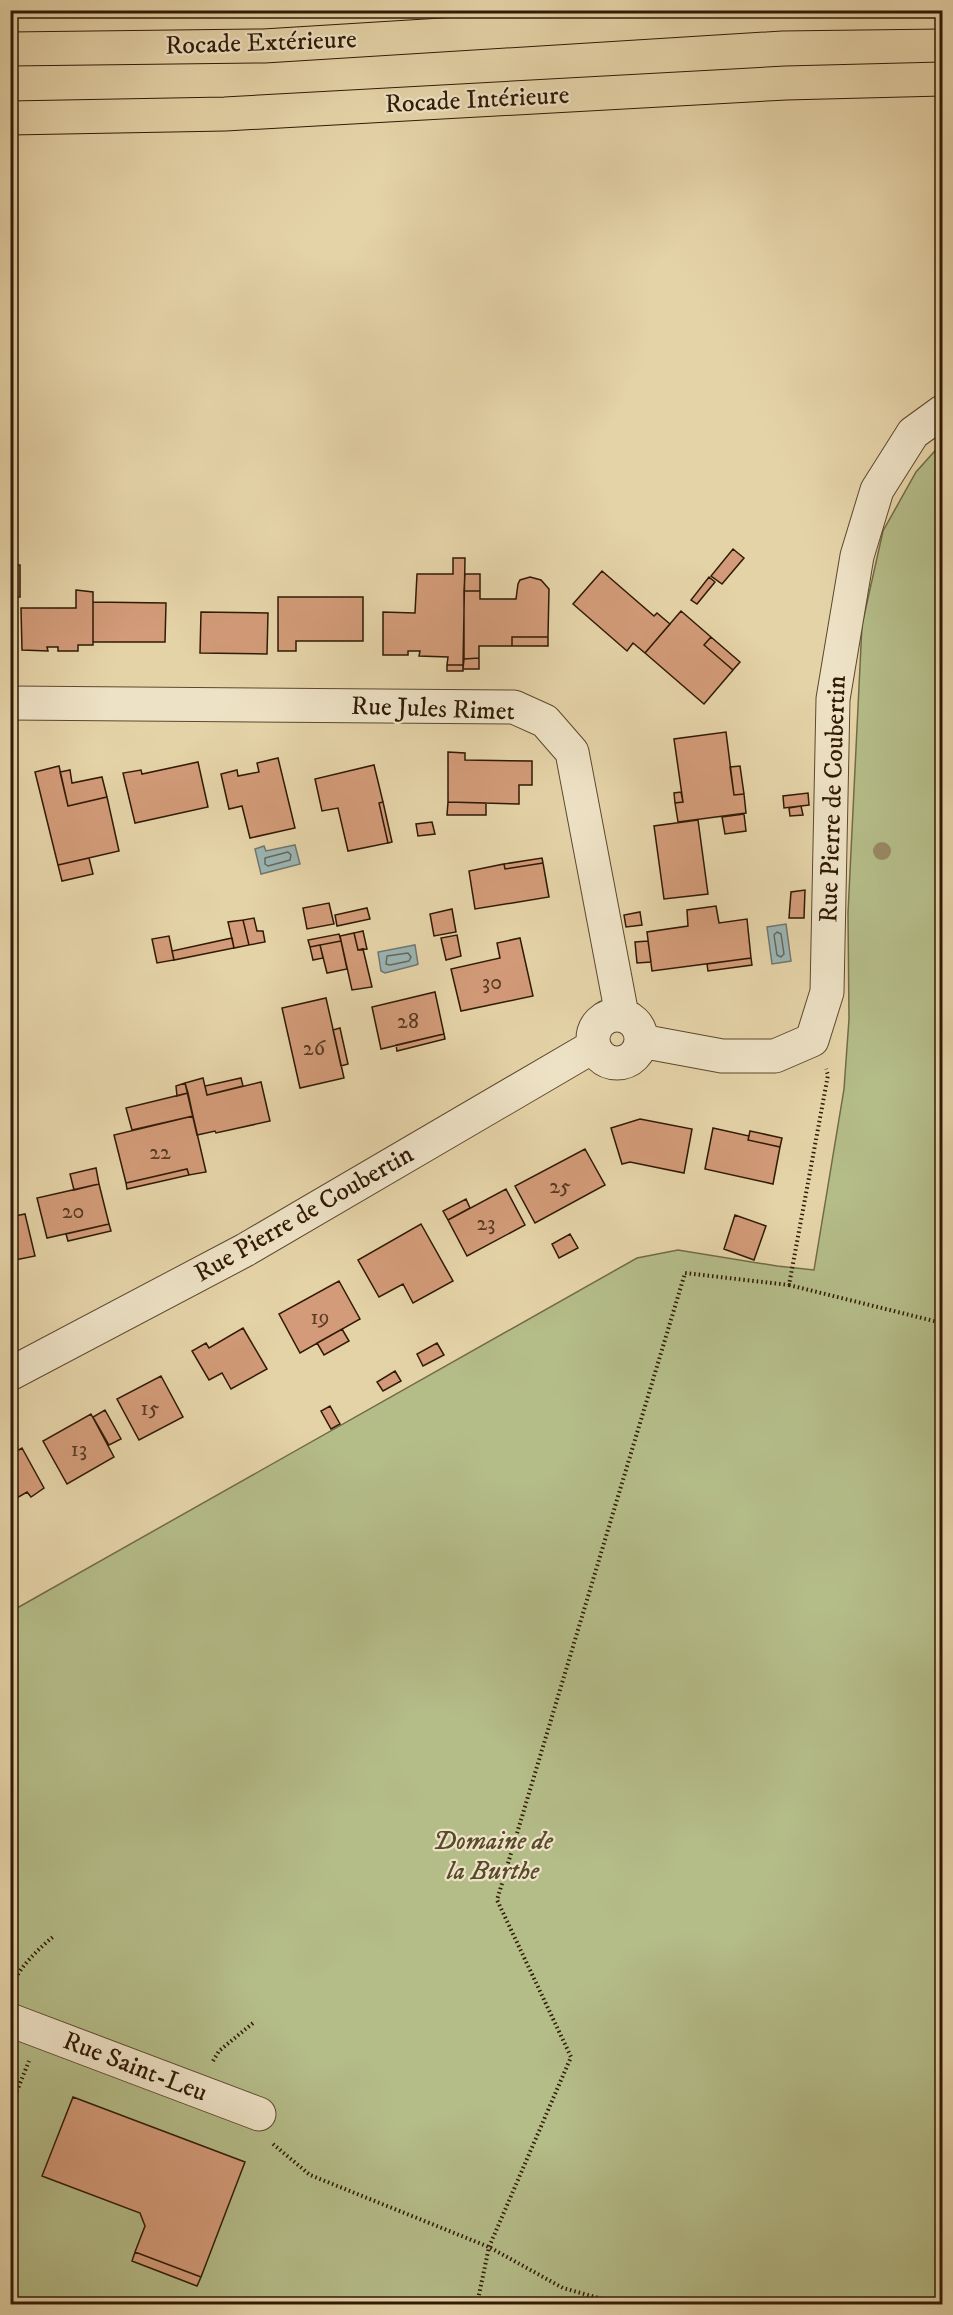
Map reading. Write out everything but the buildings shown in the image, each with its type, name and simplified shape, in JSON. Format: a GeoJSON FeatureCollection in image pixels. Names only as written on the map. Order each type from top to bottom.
{"type":"FeatureCollection","features":[{"type":"Feature","properties":{"kind":"highway","name":"Rocade Extérieure"},"geometry":{"type":"LineString","coordinates":[[10,49],[264,46],[781,14],[942,12]]}},
{"type":"Feature","properties":{"kind":"highway","name":"Rocade Intérieure"},"geometry":{"type":"LineString","coordinates":[[10,118],[225,114],[786,83],[942,79]]}},
{"type":"Feature","properties":{"kind":"street","name":"Rue Pierre de Coubertin"},"geometry":{"type":"LineString","coordinates":[[812,1040],[827,992],[833,699],[857,556],[877,490],[913,433],[942,412]]}},
{"type":"Feature","properties":{"kind":"street","name":"Rue Jules Rimet"},"geometry":{"type":"LineString","coordinates":[[10,703],[514,707],[546,721],[572,752],[622,1015]]}},
{"type":"Feature","properties":{"kind":"street"},"geometry":{"type":"LineString","coordinates":[[614,1015],[622,1015],[636,1024],[641,1041],[634,1056],[620,1063],[604,1059],[594,1046],[593,1038],[599,1023],[614,1015]]}},
{"type":"Feature","properties":{"kind":"street"},"geometry":{"type":"LineString","coordinates":[[641,1041],[722,1056],[775,1056],[812,1040]]}},
{"type":"Feature","properties":{"kind":"street","name":"Rue Pierre de Coubertin"},"geometry":{"type":"LineString","coordinates":[[10,1374],[245,1250],[594,1046]]}},
{"type":"Feature","properties":{"kind":"street","name":"Rue Saint-Leu"},"geometry":{"type":"LineString","coordinates":[[10,2020],[259,2114]]}},
{"type":"Feature","properties":{"kind":"path"},"geometry":{"type":"LineString","coordinates":[[789,1285],[828,1075],[812,1040]]}},
{"type":"Feature","properties":{"kind":"path"},"geometry":{"type":"LineString","coordinates":[[477,2304],[489,2247],[571,2057],[497,1900],[685,1273],[789,1285],[942,1323]]}},
{"type":"Feature","properties":{"kind":"path"},"geometry":{"type":"LineString","coordinates":[[10,1987],[42,1946],[54,1936]]}},
{"type":"Feature","properties":{"kind":"path"},"geometry":{"type":"LineString","coordinates":[[194,2089],[219,2051],[253,2023]]}},
{"type":"Feature","properties":{"kind":"path"},"geometry":{"type":"LineString","coordinates":[[10,2108],[42,2031]]}},
{"type":"Feature","properties":{"kind":"path"},"geometry":{"type":"LineString","coordinates":[[259,2114],[270,2141],[310,2175],[489,2247],[563,2288],[620,2304]]}},
{"type":"Feature","properties":{"kind":"green space","name":"Domaine de la Burthe"},"geometry":{"type":"Polygon","coordinates":[[[942,443],[942,2304],[11,2304],[10,1612],[637,1258],[678,1250],[814,1270],[844,1089],[849,1019],[848,913],[862,625],[883,531],[916,472],[942,443]]]}},
{"type":"Feature","properties":{"kind":"water"},"geometry":{"type":"Polygon","coordinates":[[[295,845],[300,864],[261,874],[255,849],[264,846],[266,851],[295,845]]]}},
{"type":"Feature","properties":{"kind":"water"},"geometry":{"type":"Polygon","coordinates":[[[786,924],[791,961],[772,964],[767,927],[786,924]]]}},
{"type":"Feature","properties":{"kind":"water"},"geometry":{"type":"Polygon","coordinates":[[[415,945],[418,964],[385,973],[381,971],[378,952],[415,945]]]}}]}
